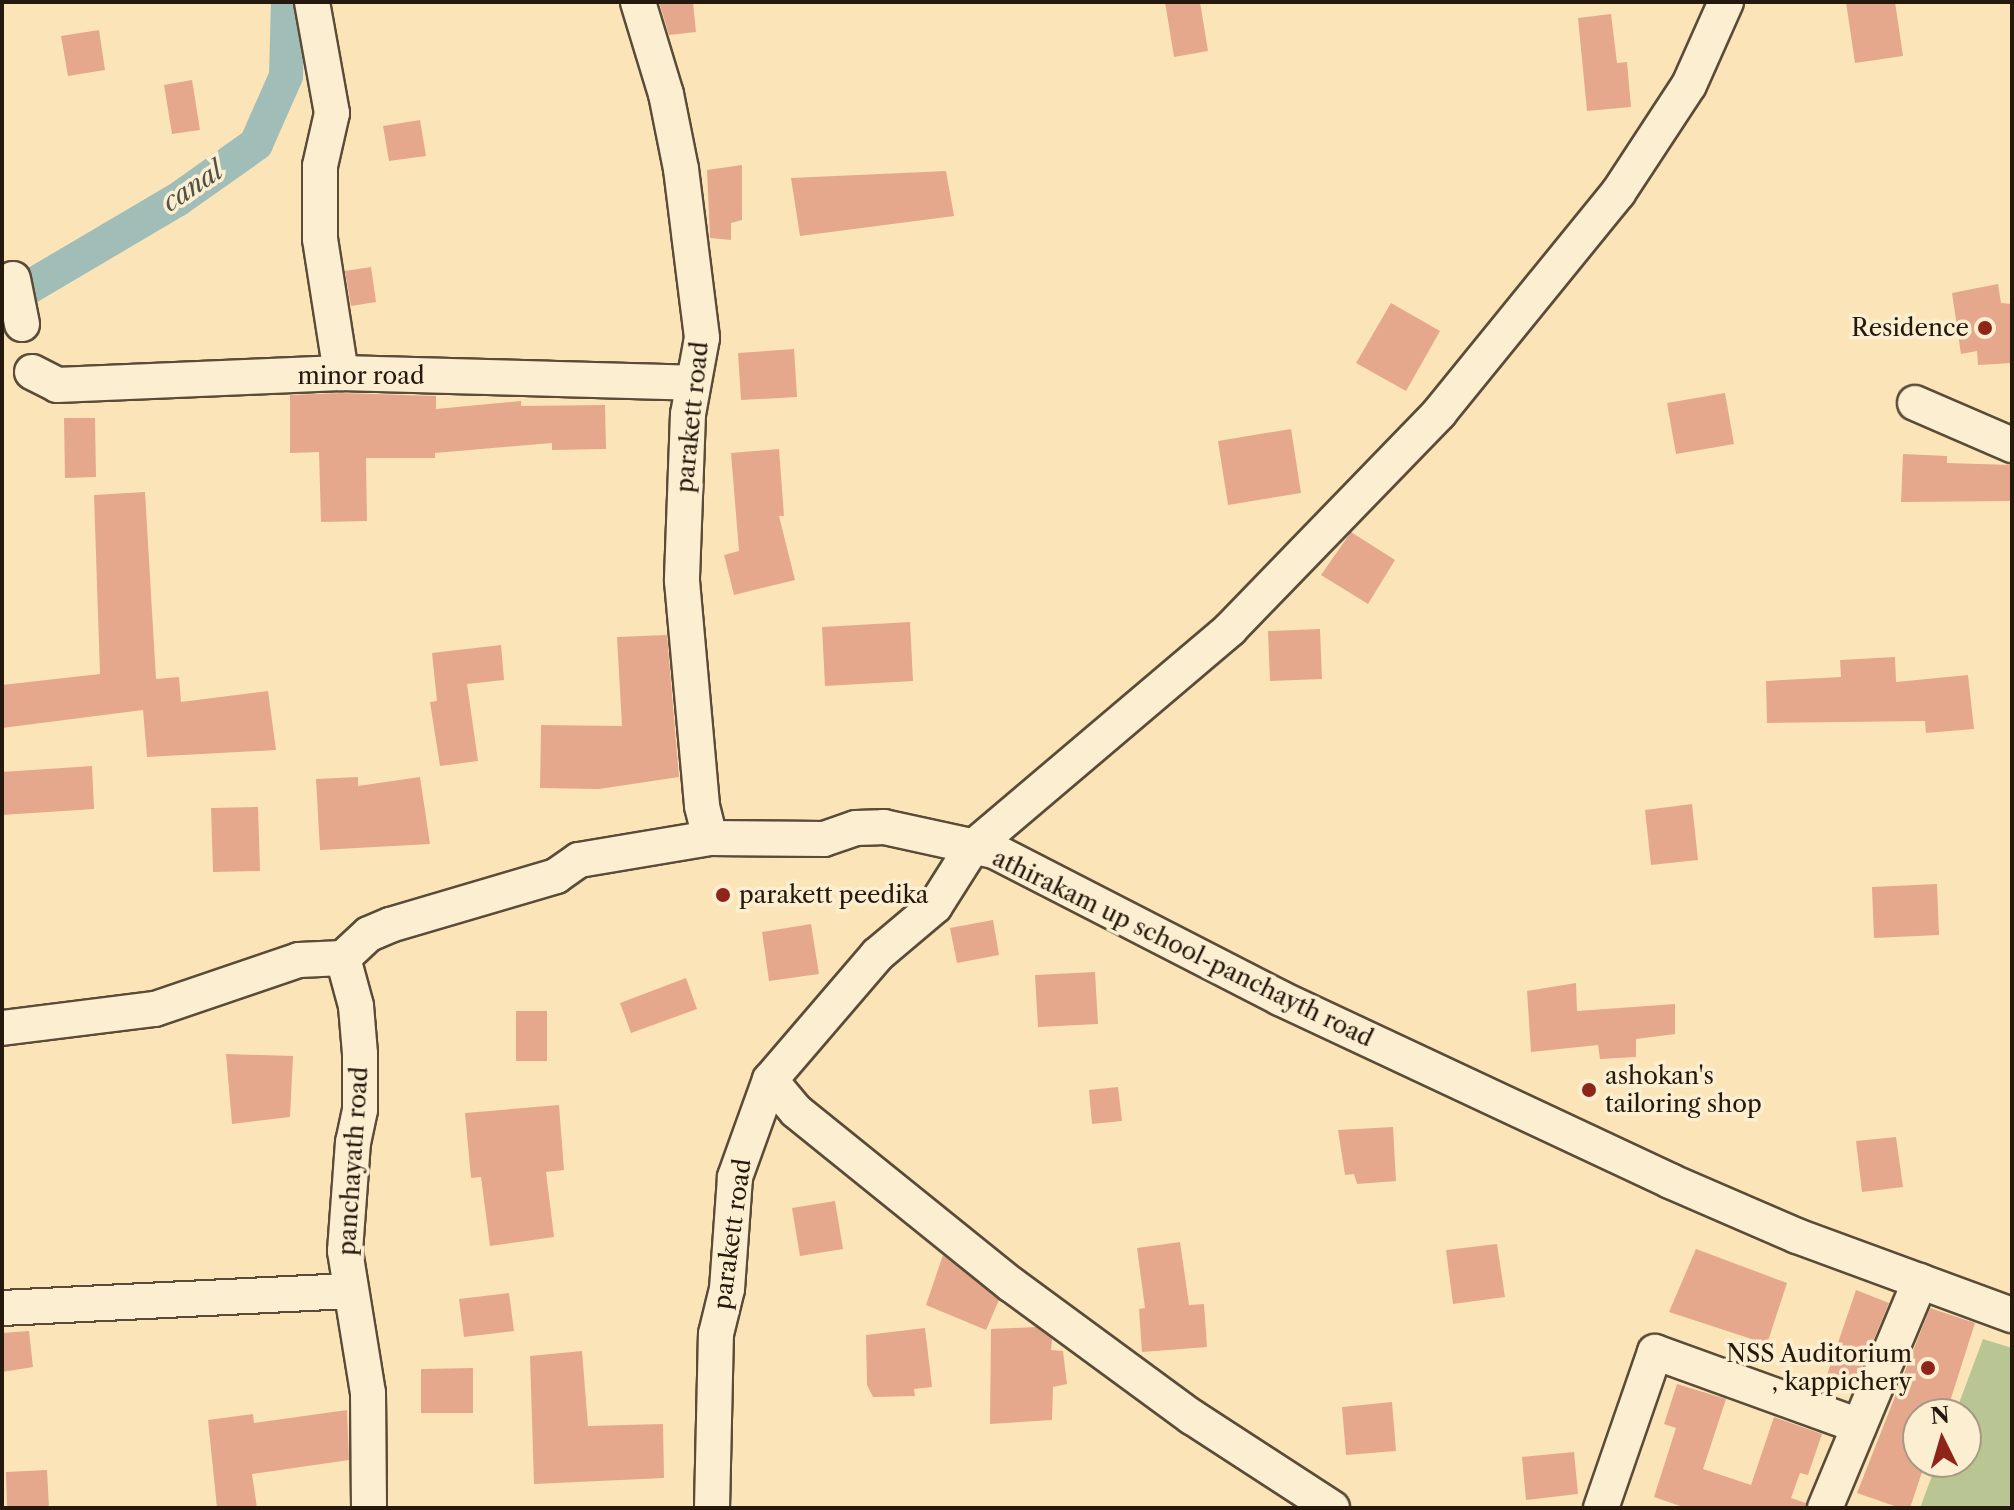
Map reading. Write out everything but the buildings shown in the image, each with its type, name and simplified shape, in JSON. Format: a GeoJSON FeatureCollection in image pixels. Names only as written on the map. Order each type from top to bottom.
{"type":"FeatureCollection","features":[{"type":"Feature","properties":{"kind":"street"},"geometry":{"type":"LineString","coordinates":[[312,2],[332,113],[320,166],[320,239],[341,373]]}},
{"type":"Feature","properties":{"kind":"street","name":"parakett road"},"geometry":{"type":"LineString","coordinates":[[638,2],[666,94],[681,169],[702,338],[693,383],[682,581],[701,794],[710,838]]}},
{"type":"Feature","properties":{"kind":"street","name":"parakett road"},"geometry":{"type":"LineString","coordinates":[[712,1508],[716,1334],[727,1289],[735,1177],[770,1080],[877,955],[935,906],[971,849],[1230,629],[1439,413],[1618,193],[1689,85],[1726,2]]}},
{"type":"Feature","properties":{"kind":"street"},"geometry":{"type":"LineString","coordinates":[[13,279],[22,324]]}},
{"type":"Feature","properties":{"kind":"street","name":"minor road"},"geometry":{"type":"LineString","coordinates":[[32,372],[57,385],[341,373],[693,383]]}},
{"type":"Feature","properties":{"kind":"street"},"geometry":{"type":"LineString","coordinates":[[1915,403],[2012,445]]}},
{"type":"Feature","properties":{"kind":"street","name":"athirakam up school-panchayth road"},"geometry":{"type":"LineString","coordinates":[[343,958],[369,934],[390,925],[556,876],[579,860],[710,838],[824,839],[856,828],[884,827],[971,849],[994,851],[1280,998],[1670,1181],[1797,1236],[2012,1315]]}},
{"type":"Feature","properties":{"kind":"street"},"geometry":{"type":"LineString","coordinates":[[2,1028],[155,1009],[299,960],[343,958]]}},
{"type":"Feature","properties":{"kind":"street","name":"panchayath road"},"geometry":{"type":"LineString","coordinates":[[343,958],[356,1006],[360,1054],[360,1110],[346,1203],[349,1291],[368,1393],[369,1508]]}},
{"type":"Feature","properties":{"kind":"street"},"geometry":{"type":"LineString","coordinates":[[770,1080],[808,1121],[1012,1285],[1192,1417],[1332,1508]]}},
{"type":"Feature","properties":{"kind":"street"},"geometry":{"type":"LineString","coordinates":[[1825,1508],[1920,1281]]}},
{"type":"Feature","properties":{"kind":"street"},"geometry":{"type":"LineString","coordinates":[[2,1308],[349,1291]]}},
{"type":"Feature","properties":{"kind":"street"},"geometry":{"type":"LineString","coordinates":[[1601,1508],[1655,1352],[1859,1426]]}},
{"type":"Feature","properties":{"kind":"green space"},"geometry":{"type":"Polygon","coordinates":[[[1983,1339],[2012,1348],[2012,1508],[1920,1508],[1931,1478],[1982,1478],[1982,1398],[1961,1398],[1983,1339]]]}},
{"type":"Feature","properties":{"kind":"waterway","name":"canal"},"geometry":{"type":"LineString","coordinates":[[2,303],[177,200],[256,144],[286,76],[288,2]]}},
{"type":"Feature","properties":{"kind":"place","name":"Residence"},"geometry":{"type":"Point","coordinates":[1985,328]}},
{"type":"Feature","properties":{"kind":"place","name":"parakett peedika"},"geometry":{"type":"Point","coordinates":[723,895]}},
{"type":"Feature","properties":{"kind":"place","name":"ashokan's tailoring shop"},"geometry":{"type":"Point","coordinates":[1589,1090]}},
{"type":"Feature","properties":{"kind":"place","name":"NSS Auditorium , kappichery"},"geometry":{"type":"Point","coordinates":[1928,1368]}}]}
